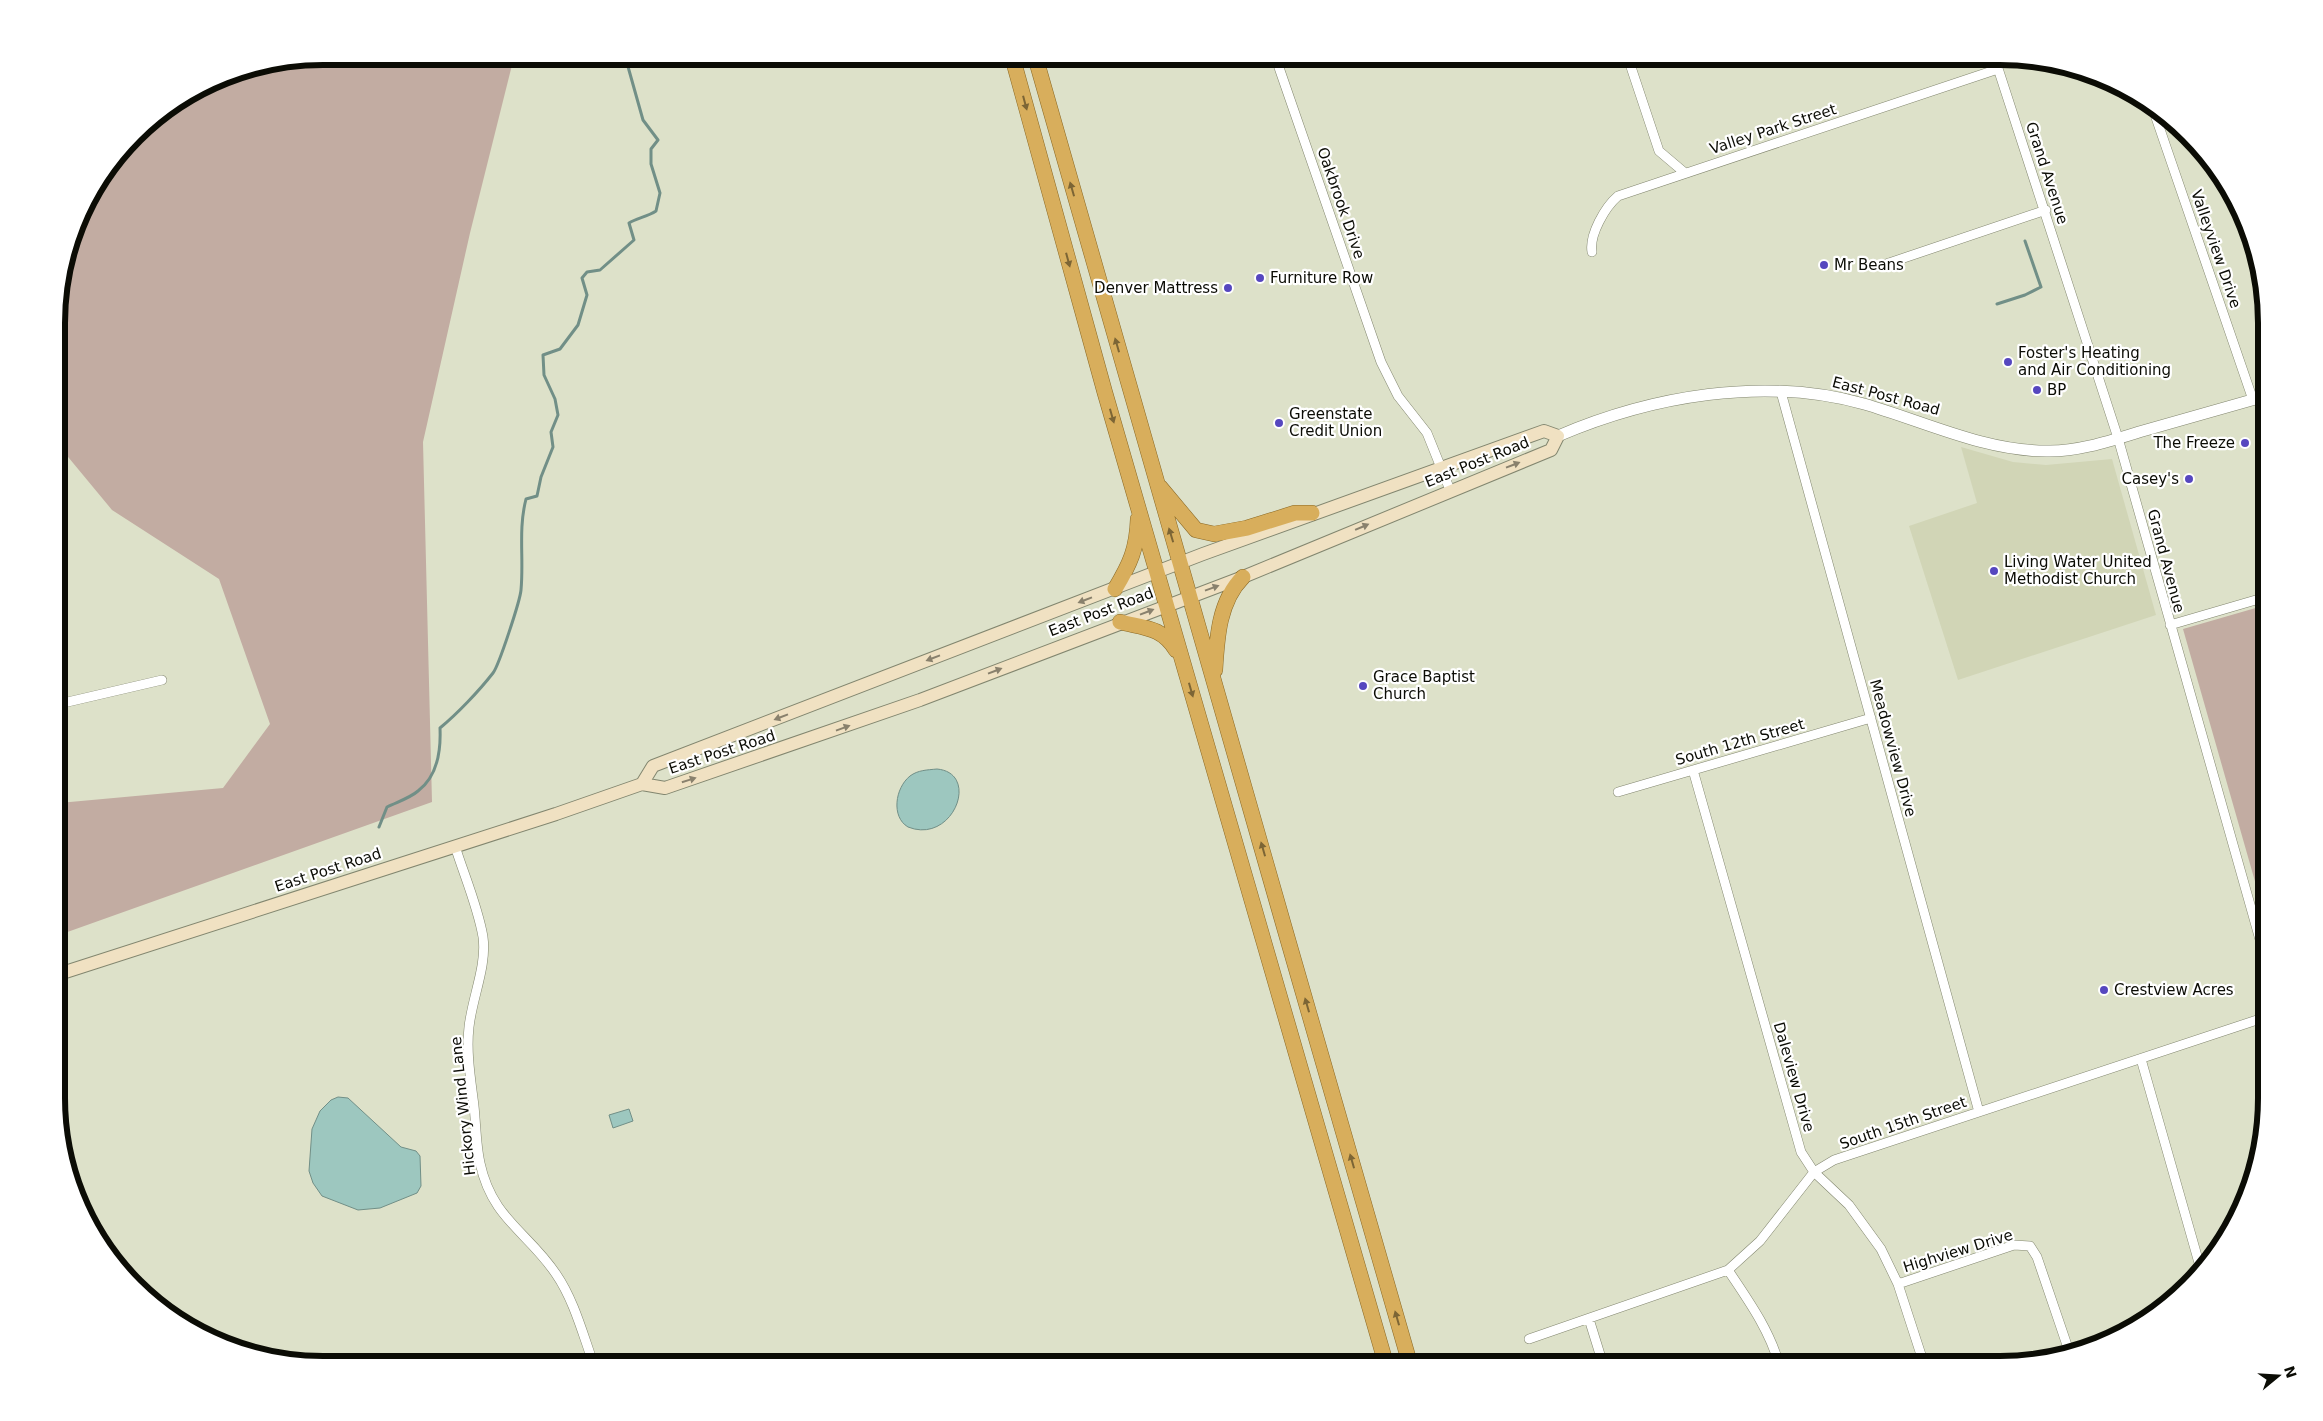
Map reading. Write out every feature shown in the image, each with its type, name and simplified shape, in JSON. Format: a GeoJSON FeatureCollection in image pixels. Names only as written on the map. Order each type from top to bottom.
{"type":"FeatureCollection","features":[{"type":"Feature","properties":{"kind":"highway"},"geometry":{"type":"LineString","coordinates":[[1015,65],[1157,573],[1384,1356]]}},
{"type":"Feature","properties":{"kind":"highway"},"geometry":{"type":"LineString","coordinates":[[1038,65],[1154,479],[1408,1356]]}},
{"type":"Feature","properties":{"kind":"highway"},"geometry":{"type":"LineString","coordinates":[[1154,479],[1184,518],[1196,530],[1214,534],[1247,528],[1295,513],[1312,513]]}},
{"type":"Feature","properties":{"kind":"highway"},"geometry":{"type":"LineString","coordinates":[[1115,589],[1130,565],[1136,549],[1139,510]]}},
{"type":"Feature","properties":{"kind":"highway"},"geometry":{"type":"LineString","coordinates":[[1214,682],[1220,623],[1230,589],[1243,577]]}},
{"type":"Feature","properties":{"kind":"highway"},"geometry":{"type":"LineString","coordinates":[[1120,622],[1168,637],[1181,656]]}},
{"type":"Feature","properties":{"kind":"main road","name":"East Post Road"},"geometry":{"type":"LineString","coordinates":[[65,972],[556,814],[642,784],[665,788],[920,700],[1166,604],[1243,577],[1450,490],[1551,450],[1558,436],[1544,431],[1312,513],[654,766],[642,784]]}},
{"type":"Feature","properties":{"kind":"street","name":"Oakbrook Drive"},"geometry":{"type":"LineString","coordinates":[[1278,65],[1387,375],[1398,396],[1428,433],[1450,490]]}},
{"type":"Feature","properties":{"kind":"street"},"geometry":{"type":"LineString","coordinates":[[1630,65],[1658,151],[1685,173]]}},
{"type":"Feature","properties":{"kind":"street","name":"Grand Avenue"},"geometry":{"type":"LineString","coordinates":[[1997,65],[2046,210],[2118,438],[2258,933]]}},
{"type":"Feature","properties":{"kind":"street","name":"Valley Park Street"},"geometry":{"type":"LineString","coordinates":[[1592,252],[1590,242],[1611,201],[1618,196],[1998,69]]}},
{"type":"Feature","properties":{"kind":"street","name":"Valleyview Drive"},"geometry":{"type":"LineString","coordinates":[[2156,117],[2253,400]]}},
{"type":"Feature","properties":{"kind":"street"},"geometry":{"type":"LineString","coordinates":[[1886,264],[2046,210]]}},
{"type":"Feature","properties":{"kind":"street","name":"East Post Road"},"geometry":{"type":"LineString","coordinates":[[1558,436],[1614,415],[1672,401],[1728,392],[1780,392],[1821,396],[1862,404],[2014,449],[2048,452],[2118,438],[2258,398]]}},
{"type":"Feature","properties":{"kind":"street","name":"Meadowview Drive"},"geometry":{"type":"LineString","coordinates":[[1780,392],[1979,1112]]}},
{"type":"Feature","properties":{"kind":"street"},"geometry":{"type":"LineString","coordinates":[[2170,625],[2258,599]]}},
{"type":"Feature","properties":{"kind":"street"},"geometry":{"type":"LineString","coordinates":[[65,702],[162,680]]}},
{"type":"Feature","properties":{"kind":"street","name":"South 12th Street"},"geometry":{"type":"LineString","coordinates":[[1618,792],[1871,718]]}},
{"type":"Feature","properties":{"kind":"street","name":"Daleview Drive"},"geometry":{"type":"LineString","coordinates":[[1693,770],[1801,1152],[1814,1172],[1849,1205],[1881,1249],[1898,1284],[1921,1356]]}},
{"type":"Feature","properties":{"kind":"street","name":"Hickory Wind Lane"},"geometry":{"type":"LineString","coordinates":[[455,846],[483,938],[482,959],[468,1030],[470,1073],[482,1169],[492,1199],[502,1214],[547,1261],[558,1276],[566,1291],[591,1356]]}},
{"type":"Feature","properties":{"kind":"street","name":"South 15th Street"},"geometry":{"type":"LineString","coordinates":[[1529,1339],[1728,1270],[1760,1242],[1814,1172],[1834,1160],[2258,1021]]}},
{"type":"Feature","properties":{"kind":"street"},"geometry":{"type":"LineString","coordinates":[[2141,1059],[2199,1262]]}},
{"type":"Feature","properties":{"kind":"street","name":"Highview Drive"},"geometry":{"type":"LineString","coordinates":[[1898,1284],[2014,1244],[2030,1246],[2037,1257],[2068,1347]]}},
{"type":"Feature","properties":{"kind":"street"},"geometry":{"type":"LineString","coordinates":[[1728,1270],[1761,1322],[1777,1356]]}},
{"type":"Feature","properties":{"kind":"street"},"geometry":{"type":"LineString","coordinates":[[1589,1319],[1601,1356]]}},
{"type":"Feature","properties":{"kind":"shaded area"},"geometry":{"type":"Polygon","coordinates":[[[323,65],[512,65],[470,233],[423,442],[432,802],[65,933],[65,802],[223,788],[270,724],[219,579],[112,510],[65,453],[65,323],[70,273],[85,224],[100,194],[129,153],[166,118],[194,100],[224,85],[273,70],[323,65]]]}},
{"type":"Feature","properties":{"kind":"shaded area"},"geometry":{"type":"Polygon","coordinates":[[[1961,447],[2013,462],[2046,465],[2112,459],[2156,615],[1958,680],[1909,526],[1977,503],[1961,447]]]}},
{"type":"Feature","properties":{"kind":"shaded area"},"geometry":{"type":"Polygon","coordinates":[[[2258,607],[2258,892],[2183,629],[2258,607]]]}},
{"type":"Feature","properties":{"kind":"water"},"geometry":{"type":"Polygon","coordinates":[[[937,769],[950,773],[957,782],[959,794],[956,806],[949,818],[938,826],[924,830],[908,827],[899,816],[897,810],[898,795],[901,788],[905,781],[913,774],[937,769]]]}},
{"type":"Feature","properties":{"kind":"water"},"geometry":{"type":"Polygon","coordinates":[[[338,1097],[348,1098],[401,1147],[416,1151],[420,1156],[421,1186],[417,1193],[380,1208],[358,1210],[322,1196],[313,1183],[309,1171],[312,1129],[320,1111],[331,1100],[338,1097]]]}},
{"type":"Feature","properties":{"kind":"water"},"geometry":{"type":"Polygon","coordinates":[[[629,1109],[633,1121],[613,1128],[609,1115],[629,1109]]]}},
{"type":"Feature","properties":{"kind":"waterway"},"geometry":{"type":"LineString","coordinates":[[379,827],[387,807],[415,793],[430,778],[439,754],[440,728],[468,702],[493,673],[504,646],[521,590],[522,522],[526,499],[537,496],[541,477],[553,447],[551,432],[558,415],[555,399],[544,375],[543,355],[560,349],[578,325],[587,295],[582,278],[587,272],[600,270],[634,240],[629,223],[656,211],[660,193],[651,164],[651,149],[658,140],[643,120],[628,65]]}},
{"type":"Feature","properties":{"kind":"waterway"},"geometry":{"type":"LineString","coordinates":[[1997,304],[2025,295],[2041,287],[2025,241]]}},
{"type":"Feature","properties":{"kind":"place","name":"Mr Beans"},"geometry":{"type":"Point","coordinates":[1824,265]}},
{"type":"Feature","properties":{"kind":"place","name":"Furniture Row"},"geometry":{"type":"Point","coordinates":[1260,278]}},
{"type":"Feature","properties":{"kind":"place","name":"Denver Mattress"},"geometry":{"type":"Point","coordinates":[1228,288]}},
{"type":"Feature","properties":{"kind":"place","name":"Foster's Heating and Air Conditioning"},"geometry":{"type":"Point","coordinates":[2008,362]}},
{"type":"Feature","properties":{"kind":"place","name":"BP"},"geometry":{"type":"Point","coordinates":[2037,390]}},
{"type":"Feature","properties":{"kind":"place","name":"Greenstate Credit Union"},"geometry":{"type":"Point","coordinates":[1279,423]}},
{"type":"Feature","properties":{"kind":"place","name":"The Freeze"},"geometry":{"type":"Point","coordinates":[2245,443]}},
{"type":"Feature","properties":{"kind":"place","name":"Casey's"},"geometry":{"type":"Point","coordinates":[2189,479]}},
{"type":"Feature","properties":{"kind":"place","name":"Living Water United Methodist Church"},"geometry":{"type":"Point","coordinates":[1994,571]}},
{"type":"Feature","properties":{"kind":"place","name":"Grace Baptist Church"},"geometry":{"type":"Point","coordinates":[1363,686]}},
{"type":"Feature","properties":{"kind":"place","name":"Crestview Acres"},"geometry":{"type":"Point","coordinates":[2104,990]}}]}
